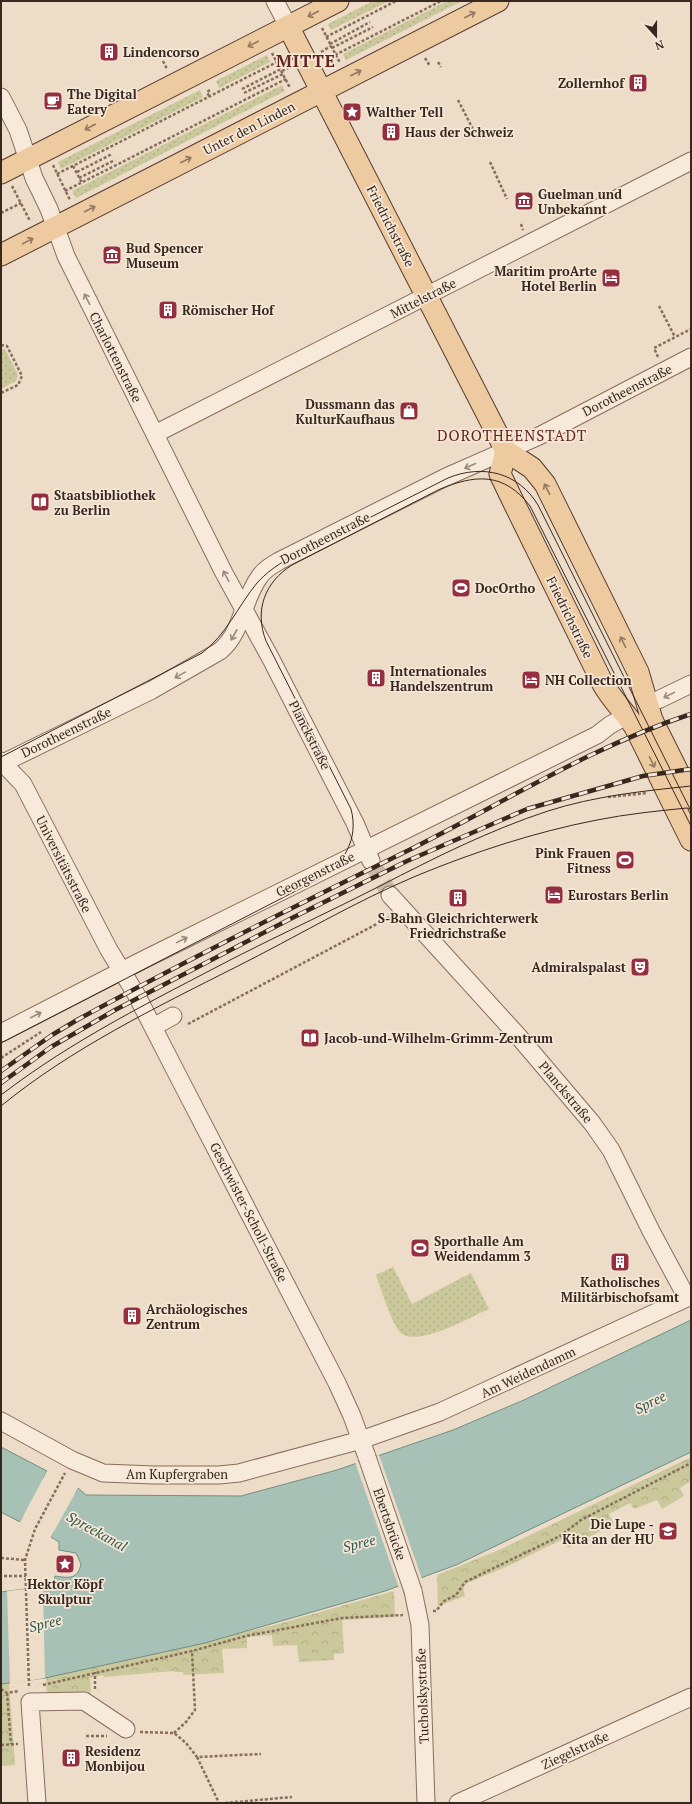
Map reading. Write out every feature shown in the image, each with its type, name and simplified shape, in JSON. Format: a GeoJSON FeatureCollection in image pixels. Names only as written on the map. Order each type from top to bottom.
{"type":"FeatureCollection","features":[{"type":"Feature","properties":{"kind":"main road"},"geometry":{"type":"LineString","coordinates":[[7,179],[28,159],[338,1]]}},
{"type":"Feature","properties":{"kind":"main road","name":"Unter den Linden"},"geometry":{"type":"LineString","coordinates":[[1,254],[498,1]]}},
{"type":"Feature","properties":{"kind":"main road","name":"Friedrichstraße"},"geometry":{"type":"LineString","coordinates":[[288,26],[506,451],[532,468],[545,484],[638,672],[646,704],[652,720],[691,798]]}},
{"type":"Feature","properties":{"kind":"main road","name":"Friedrichstraße"},"geometry":{"type":"LineString","coordinates":[[506,451],[500,474],[504,484],[603,684],[611,698],[628,716],[691,840]]}},
{"type":"Feature","properties":{"kind":"street","name":"Friedrichstraße"},"geometry":{"type":"LineString","coordinates":[[275,1],[288,26]]}},
{"type":"Feature","properties":{"kind":"street","name":"Charlottenstraße"},"geometry":{"type":"LineString","coordinates":[[1,97],[18,130],[34,178],[49,209],[66,256],[244,610]]}},
{"type":"Feature","properties":{"kind":"street","name":"Mittelstraße"},"geometry":{"type":"LineString","coordinates":[[155,434],[691,161]]}},
{"type":"Feature","properties":{"kind":"street","name":"Dorotheenstraße"},"geometry":{"type":"LineString","coordinates":[[2,763],[152,690],[214,655],[231,640],[259,577],[273,565],[446,477],[506,451],[691,357]]}},
{"type":"Feature","properties":{"kind":"street","name":"Planckstraße"},"geometry":{"type":"LineString","coordinates":[[244,610],[356,823],[369,855]]}},
{"type":"Feature","properties":{"kind":"street"},"geometry":{"type":"LineString","coordinates":[[646,704],[691,684]]}},
{"type":"Feature","properties":{"kind":"street","name":"Georgenstraße"},"geometry":{"type":"LineString","coordinates":[[1,1033],[122,971],[369,855],[597,735],[610,724],[628,716]]}},
{"type":"Feature","properties":{"kind":"street","name":"Universitätsstraße"},"geometry":{"type":"LineString","coordinates":[[2,763],[23,784],[109,950],[122,971]]}},
{"type":"Feature","properties":{"kind":"street","name":"Planckstraße"},"geometry":{"type":"LineString","coordinates":[[390,895],[529,1048],[592,1122],[611,1150],[650,1231],[689,1297]]}},
{"type":"Feature","properties":{"kind":"street","name":"Geschwister-Scholl-Straße"},"geometry":{"type":"LineString","coordinates":[[122,971],[153,1027],[337,1383],[352,1416],[367,1457]]}},
{"type":"Feature","properties":{"kind":"street"},"geometry":{"type":"LineString","coordinates":[[153,1027],[180,1020]]}},
{"type":"Feature","properties":{"kind":"street","name":"Am Weidendamm"},"geometry":{"type":"LineString","coordinates":[[360,1440],[433,1415],[473,1398],[689,1297]]}},
{"type":"Feature","properties":{"kind":"street","name":"Am Kupfergraben"},"geometry":{"type":"LineString","coordinates":[[1,1421],[72,1460],[103,1473],[154,1475],[219,1475],[239,1473],[360,1440]]}},
{"type":"Feature","properties":{"kind":"street","name":"Ebertsbrücke"},"geometry":{"type":"LineString","coordinates":[[367,1457],[413,1591]]}},
{"type":"Feature","properties":{"kind":"street","name":"Tucholskystraße"},"geometry":{"type":"LineString","coordinates":[[413,1591],[420,1632],[426,1803]]}},
{"type":"Feature","properties":{"kind":"street","name":"Ziegelstraße"},"geometry":{"type":"LineString","coordinates":[[458,1803],[691,1697]]}},
{"type":"Feature","properties":{"kind":"street"},"geometry":{"type":"LineString","coordinates":[[37,1803],[30,1702],[84,1701],[126,1729]]}},
{"type":"Feature","properties":{"kind":"path"},"geometry":{"type":"LineString","coordinates":[[326,37],[396,1]]}},
{"type":"Feature","properties":{"kind":"path"},"geometry":{"type":"LineString","coordinates":[[335,55],[441,1]]}},
{"type":"Feature","properties":{"kind":"path"},"geometry":{"type":"LineString","coordinates":[[318,53],[370,22]]}},
{"type":"Feature","properties":{"kind":"path"},"geometry":{"type":"LineString","coordinates":[[321,28],[340,63]]}},
{"type":"Feature","properties":{"kind":"path"},"geometry":{"type":"LineString","coordinates":[[331,46],[373,28]]}},
{"type":"Feature","properties":{"kind":"path"},"geometry":{"type":"LineString","coordinates":[[272,52],[290,88]]}},
{"type":"Feature","properties":{"kind":"path"},"geometry":{"type":"LineString","coordinates":[[425,58],[430,66]]}},
{"type":"Feature","properties":{"kind":"path"},"geometry":{"type":"LineString","coordinates":[[163,62],[167,69]]}},
{"type":"Feature","properties":{"kind":"path"},"geometry":{"type":"LineString","coordinates":[[57,174],[277,62]]}},
{"type":"Feature","properties":{"kind":"path"},"geometry":{"type":"LineString","coordinates":[[438,62],[441,67]]}},
{"type":"Feature","properties":{"kind":"path"},"geometry":{"type":"LineString","coordinates":[[242,88],[293,66]]}},
{"type":"Feature","properties":{"kind":"path"},"geometry":{"type":"LineString","coordinates":[[244,93],[282,71]]}},
{"type":"Feature","properties":{"kind":"path"},"geometry":{"type":"LineString","coordinates":[[65,191],[286,79]]}},
{"type":"Feature","properties":{"kind":"path"},"geometry":{"type":"LineString","coordinates":[[209,96],[207,92],[211,89]]}},
{"type":"Feature","properties":{"kind":"path"},"geometry":{"type":"LineString","coordinates":[[458,100],[477,137]]}},
{"type":"Feature","properties":{"kind":"path"},"geometry":{"type":"LineString","coordinates":[[76,172],[112,154]]}},
{"type":"Feature","properties":{"kind":"path"},"geometry":{"type":"LineString","coordinates":[[79,178],[115,160]]}},
{"type":"Feature","properties":{"kind":"path"},"geometry":{"type":"LineString","coordinates":[[490,162],[507,199]]}},
{"type":"Feature","properties":{"kind":"path"},"geometry":{"type":"LineString","coordinates":[[52,165],[70,201]]}},
{"type":"Feature","properties":{"kind":"path"},"geometry":{"type":"LineString","coordinates":[[73,166],[82,183]]}},
{"type":"Feature","properties":{"kind":"path"},"geometry":{"type":"LineString","coordinates":[[7,179],[30,221]]}},
{"type":"Feature","properties":{"kind":"path"},"geometry":{"type":"LineString","coordinates":[[1,213],[21,203]]}},
{"type":"Feature","properties":{"kind":"path"},"geometry":{"type":"LineString","coordinates":[[659,306],[675,337]]}},
{"type":"Feature","properties":{"kind":"path"},"geometry":{"type":"LineString","coordinates":[[654,348],[691,329]]}},
{"type":"Feature","properties":{"kind":"path"},"geometry":{"type":"LineString","coordinates":[[1,346],[7,346],[22,376],[18,385],[1,393]]}},
{"type":"Feature","properties":{"kind":"path"},"geometry":{"type":"LineString","coordinates":[[608,797],[649,793]]}},
{"type":"Feature","properties":{"kind":"path"},"geometry":{"type":"LineString","coordinates":[[180,1020],[389,918]]}},
{"type":"Feature","properties":{"kind":"path"},"geometry":{"type":"LineString","coordinates":[[1,1058],[42,1031]]}},
{"type":"Feature","properties":{"kind":"path"},"geometry":{"type":"LineString","coordinates":[[436,1611],[444,1601],[456,1595],[465,1582],[560,1536],[580,1520],[691,1463]]}},
{"type":"Feature","properties":{"kind":"path"},"geometry":{"type":"LineString","coordinates":[[29,1682],[25,1560],[35,1529],[62,1479]]}},
{"type":"Feature","properties":{"kind":"path"},"geometry":{"type":"LineString","coordinates":[[1,1558],[25,1560]]}},
{"type":"Feature","properties":{"kind":"path"},"geometry":{"type":"LineString","coordinates":[[4,1576],[26,1576]]}},
{"type":"Feature","properties":{"kind":"path"},"geometry":{"type":"LineString","coordinates":[[60,1680],[192,1651],[246,1636],[342,1618],[406,1615]]}},
{"type":"Feature","properties":{"kind":"path"},"geometry":{"type":"LineString","coordinates":[[174,1733],[186,1722],[195,1710],[192,1651]]}},
{"type":"Feature","properties":{"kind":"path"},"geometry":{"type":"LineString","coordinates":[[1,1689],[7,1693],[11,1744],[1,1745]]}},
{"type":"Feature","properties":{"kind":"path"},"geometry":{"type":"LineString","coordinates":[[86,1736],[121,1736],[126,1729],[149,1733],[174,1733],[186,1743],[197,1757],[219,1803]]}},
{"type":"Feature","properties":{"kind":"path"},"geometry":{"type":"LineString","coordinates":[[197,1757],[261,1754]]}},
{"type":"Feature","properties":{"kind":"path"},"geometry":{"type":"LineString","coordinates":[[225,1803],[292,1797]]}},
{"type":"Feature","properties":{"kind":"green space"},"geometry":{"type":"Polygon","coordinates":[[[373,1],[389,1],[331,30],[328,24],[373,1]]]}},
{"type":"Feature","properties":{"kind":"green space"},"geometry":{"type":"Polygon","coordinates":[[[447,1],[462,1],[346,60],[343,54],[447,1]]]}},
{"type":"Feature","properties":{"kind":"green space"},"geometry":{"type":"Polygon","coordinates":[[[267,55],[270,62],[219,88],[216,81],[267,55]]]}},
{"type":"Feature","properties":{"kind":"green space"},"geometry":{"type":"Polygon","coordinates":[[[282,85],[285,91],[76,198],[72,191],[282,85]]]}},
{"type":"Feature","properties":{"kind":"green space"},"geometry":{"type":"Polygon","coordinates":[[[200,90],[203,97],[61,169],[58,162],[200,90]]]}},
{"type":"Feature","properties":{"kind":"green space"},"geometry":{"type":"Polygon","coordinates":[[[1,349],[5,349],[18,375],[16,381],[1,389],[1,349]]]}},
{"type":"Feature","properties":{"kind":"green space"},"geometry":{"type":"Polygon","coordinates":[[[393,1267],[412,1304],[471,1273],[489,1309],[458,1324],[433,1333],[410,1337],[402,1334],[398,1330],[391,1315],[376,1275],[393,1267]]]}},
{"type":"Feature","properties":{"kind":"green space"},"geometry":{"type":"Polygon","coordinates":[[[691,1457],[691,1481],[680,1488],[684,1496],[662,1509],[657,1500],[634,1509],[630,1503],[609,1514],[614,1524],[568,1548],[563,1539],[506,1567],[467,1583],[463,1588],[465,1596],[438,1606],[437,1575],[499,1550],[691,1457]]]}},
{"type":"Feature","properties":{"kind":"green space"},"geometry":{"type":"Polygon","coordinates":[[[394,1591],[395,1617],[342,1620],[344,1653],[334,1654],[334,1660],[299,1662],[297,1645],[273,1646],[272,1635],[247,1637],[247,1648],[222,1649],[224,1673],[184,1675],[183,1672],[174,1671],[104,1677],[103,1675],[90,1678],[91,1691],[88,1696],[47,1699],[46,1677],[48,1676],[133,1659],[278,1624],[394,1591]]]}},
{"type":"Feature","properties":{"kind":"green space"},"geometry":{"type":"Polygon","coordinates":[[[9,1682],[15,1765],[1,1766],[1,1684],[9,1682]]]}},
{"type":"Feature","properties":{"kind":"water"},"geometry":{"type":"Polygon","coordinates":[[[691,1320],[691,1452],[456,1565],[385,1591],[205,1643],[45,1678],[1,1684],[1,1592],[50,1586],[54,1583],[55,1576],[72,1577],[78,1573],[81,1564],[76,1553],[59,1550],[59,1542],[51,1537],[54,1531],[24,1515],[20,1522],[1,1512],[1,1447],[47,1471],[43,1478],[74,1495],[78,1488],[86,1495],[241,1496],[337,1470],[453,1430],[524,1400],[691,1320]]]}},
{"type":"Feature","properties":{"kind":"pier"},"geometry":{"type":"Polygon","coordinates":[[[379,1455],[422,1579],[399,1588],[355,1462],[379,1455]]]}},
{"type":"Feature","properties":{"kind":"pier"},"geometry":{"type":"Polygon","coordinates":[[[47,1471],[46,1477],[73,1492],[76,1487],[78,1488],[51,1537],[49,1536],[51,1532],[25,1518],[22,1523],[20,1522],[47,1471]]]}},
{"type":"Feature","properties":{"kind":"pier"},"geometry":{"type":"Polygon","coordinates":[[[43,1587],[45,1678],[10,1684],[7,1591],[43,1587]]]}},
{"type":"Feature","properties":{"kind":"tunnel"},"geometry":{"type":"LineString","coordinates":[[371,861],[390,895]]}},
{"type":"Feature","properties":{"kind":"tram line"},"geometry":{"type":"LineString","coordinates":[[1,757],[202,653],[225,629],[257,583],[271,570],[286,560],[448,478],[461,474],[486,472],[510,478],[530,494],[538,505],[691,811]]}},
{"type":"Feature","properties":{"kind":"tram line"},"geometry":{"type":"LineString","coordinates":[[1,1043],[319,879],[336,866],[347,850],[351,840],[353,830],[351,809],[266,641],[261,618],[264,598],[275,580],[292,565],[438,490],[464,481],[488,479],[499,482],[510,487],[530,506],[691,826]]}},
{"type":"Feature","properties":{"kind":"tram line"},"geometry":{"type":"LineString","coordinates":[[1,1095],[85,1038],[143,1006],[250,950],[462,845],[526,819],[583,801],[691,786]]}},
{"type":"Feature","properties":{"kind":"tram line"},"geometry":{"type":"LineString","coordinates":[[1,1106],[56,1066],[115,1030],[348,908],[416,876],[482,851],[551,830],[620,816],[687,808]]}},
{"type":"Feature","properties":{"kind":"railway"},"geometry":{"type":"LineString","coordinates":[[1,1071],[52,1035],[77,1020],[199,955],[405,852],[581,760],[654,727],[691,714]]}},
{"type":"Feature","properties":{"kind":"railway"},"geometry":{"type":"LineString","coordinates":[[1,1083],[51,1047],[115,1010],[292,918],[407,861],[527,809],[643,776],[691,769]]}},
{"type":"Feature","properties":{"kind":"place","name":"Lindencorso"},"geometry":{"type":"Point","coordinates":[109,52]}},
{"type":"Feature","properties":{"kind":"place","name":"Zollernhof"},"geometry":{"type":"Point","coordinates":[638,83]}},
{"type":"Feature","properties":{"kind":"place","name":"The Digital Eatery"},"geometry":{"type":"Point","coordinates":[53,101]}},
{"type":"Feature","properties":{"kind":"place","name":"Walther Tell"},"geometry":{"type":"Point","coordinates":[352,112]}},
{"type":"Feature","properties":{"kind":"place","name":"Haus der Schweiz"},"geometry":{"type":"Point","coordinates":[391,132]}},
{"type":"Feature","properties":{"kind":"place","name":"Guelman und Unbekannt"},"geometry":{"type":"Point","coordinates":[524,201]}},
{"type":"Feature","properties":{"kind":"place","name":"Bud Spencer Museum"},"geometry":{"type":"Point","coordinates":[112,255]}},
{"type":"Feature","properties":{"kind":"place","name":"Maritim proArte Hotel Berlin"},"geometry":{"type":"Point","coordinates":[611,278]}},
{"type":"Feature","properties":{"kind":"place","name":"Römischer Hof"},"geometry":{"type":"Point","coordinates":[168,310]}},
{"type":"Feature","properties":{"kind":"place","name":"Dussmann das KulturKaufhaus"},"geometry":{"type":"Point","coordinates":[409,411]}},
{"type":"Feature","properties":{"kind":"place","name":"Staatsbibliothek zu Berlin"},"geometry":{"type":"Point","coordinates":[40,502]}},
{"type":"Feature","properties":{"kind":"place","name":"DocOrtho"},"geometry":{"type":"Point","coordinates":[461,588]}},
{"type":"Feature","properties":{"kind":"place","name":"Internationales Handelszentrum"},"geometry":{"type":"Point","coordinates":[376,678]}},
{"type":"Feature","properties":{"kind":"place","name":"NH Collection"},"geometry":{"type":"Point","coordinates":[531,680]}},
{"type":"Feature","properties":{"kind":"place","name":"Pink Frauen Fitness"},"geometry":{"type":"Point","coordinates":[625,860]}},
{"type":"Feature","properties":{"kind":"place","name":"Eurostars Berlin"},"geometry":{"type":"Point","coordinates":[554,895]}},
{"type":"Feature","properties":{"kind":"place","name":"S-Bahn Gleichrichterwerk Friedrichstraße"},"geometry":{"type":"Point","coordinates":[458,898]}},
{"type":"Feature","properties":{"kind":"place","name":"Admiralspalast"},"geometry":{"type":"Point","coordinates":[640,967]}},
{"type":"Feature","properties":{"kind":"place","name":"Jacob-und-Wilhelm-Grimm-Zentrum"},"geometry":{"type":"Point","coordinates":[310,1038]}},
{"type":"Feature","properties":{"kind":"place","name":"Sporthalle Am Weidendamm 3"},"geometry":{"type":"Point","coordinates":[420,1248]}},
{"type":"Feature","properties":{"kind":"place","name":"Katholisches Militärbischofsamt"},"geometry":{"type":"Point","coordinates":[620,1262]}},
{"type":"Feature","properties":{"kind":"place","name":"Archäologisches Zentrum"},"geometry":{"type":"Point","coordinates":[132,1316]}},
{"type":"Feature","properties":{"kind":"place","name":"Die Lupe - Kita an der HU"},"geometry":{"type":"Point","coordinates":[668,1531]}},
{"type":"Feature","properties":{"kind":"place","name":"Hektor Köpf Skulptur"},"geometry":{"type":"Point","coordinates":[65,1564]}},
{"type":"Feature","properties":{"kind":"place","name":"Residenz Monbijou"},"geometry":{"type":"Point","coordinates":[71,1758]}},
{"type":"Feature","properties":{"kind":"district","name":"MITTE"},"geometry":{"type":"Point","coordinates":[306,60]}},
{"type":"Feature","properties":{"kind":"district","name":"DOROTHEENSTADT"},"geometry":{"type":"Point","coordinates":[512,435]}},
{"type":"Feature","properties":{"kind":"water label","name":"Spree"},"geometry":{"type":"Point","coordinates":[650,1402]}},
{"type":"Feature","properties":{"kind":"water label","name":"Spreekanal"},"geometry":{"type":"Point","coordinates":[97,1531]}},
{"type":"Feature","properties":{"kind":"water label","name":"Spree"},"geometry":{"type":"Point","coordinates":[359,1543]}},
{"type":"Feature","properties":{"kind":"water label","name":"Spree"},"geometry":{"type":"Point","coordinates":[45,1623]}}]}
